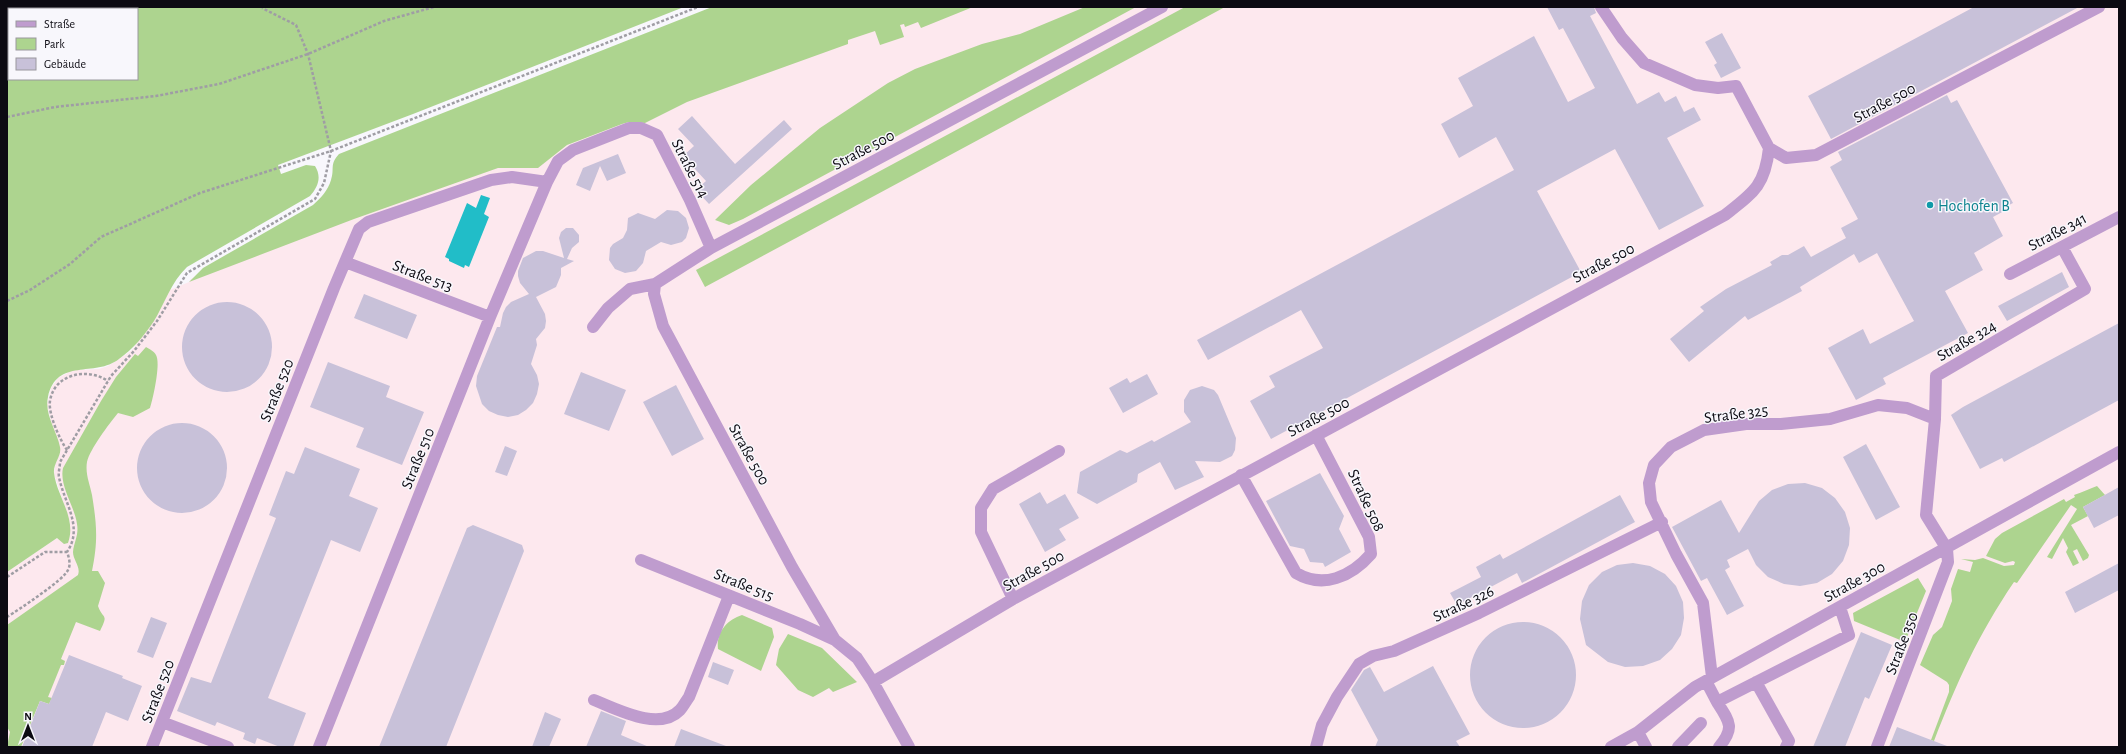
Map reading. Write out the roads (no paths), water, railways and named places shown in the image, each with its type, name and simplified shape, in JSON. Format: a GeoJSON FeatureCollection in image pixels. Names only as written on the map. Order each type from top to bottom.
{"type":"FeatureCollection","features":[{"type":"Feature","properties":{"kind":"street","name":"Straße 500"},"geometry":{"type":"LineString","coordinates":[[1162,7],[711,248],[655,284],[654,294],[663,326],[792,567],[835,640],[857,658],[873,682],[1013,599],[1725,215],[1754,192],[1767,168],[1769,148],[1786,158],[1816,155],[2099,7]]}},
{"type":"Feature","properties":{"kind":"street"},"geometry":{"type":"LineString","coordinates":[[1601,7],[1622,38],[1644,63],[1696,86],[1718,88],[1736,86],[1769,148]]}},
{"type":"Feature","properties":{"kind":"street","name":"Straße 514"},"geometry":{"type":"LineString","coordinates":[[546,182],[558,161],[572,150],[629,128],[641,128],[657,135],[690,200],[711,248]]}},
{"type":"Feature","properties":{"kind":"street","name":"Straße 520"},"geometry":{"type":"LineString","coordinates":[[152,747],[359,229],[368,222],[491,180],[512,177],[546,182]]}},
{"type":"Feature","properties":{"kind":"street","name":"Straße 510"},"geometry":{"type":"LineString","coordinates":[[319,747],[490,318],[546,182]]}},
{"type":"Feature","properties":{"kind":"street","name":"Straße 341"},"geometry":{"type":"LineString","coordinates":[[2010,274],[2119,217]]}},
{"type":"Feature","properties":{"kind":"street","name":"Straße 324"},"geometry":{"type":"LineString","coordinates":[[1947,549],[1926,515],[1935,419],[1936,376],[2085,288],[2062,247]]}},
{"type":"Feature","properties":{"kind":"street","name":"Straße 513"},"geometry":{"type":"LineString","coordinates":[[345,262],[490,318]]}},
{"type":"Feature","properties":{"kind":"street"},"geometry":{"type":"LineString","coordinates":[[593,328],[608,308],[630,289],[655,284]]}},
{"type":"Feature","properties":{"kind":"street","name":"Straße 325"},"geometry":{"type":"LineString","coordinates":[[1709,679],[1703,603],[1676,554],[1652,502],[1649,483],[1654,465],[1671,447],[1704,430],[1746,424],[1780,424],[1830,419],[1878,405],[1908,408],[1935,419]]}},
{"type":"Feature","properties":{"kind":"street","name":"Straße 508"},"geometry":{"type":"LineString","coordinates":[[1241,476],[1296,573],[1306,579],[1321,582],[1350,571],[1362,564],[1371,554],[1369,537],[1316,435]]}},
{"type":"Feature","properties":{"kind":"street"},"geometry":{"type":"LineString","coordinates":[[1013,599],[981,532],[981,508],[992,489],[1059,451]]}},
{"type":"Feature","properties":{"kind":"street","name":"Straße 300"},"geometry":{"type":"LineString","coordinates":[[1611,747],[1638,732],[1694,688],[1709,679],[1947,549],[2119,452]]}},
{"type":"Feature","properties":{"kind":"street","name":"Straße 326"},"geometry":{"type":"LineString","coordinates":[[1316,747],[1322,725],[1337,697],[1359,664],[1373,656],[1394,651],[1479,614],[1662,522]]}},
{"type":"Feature","properties":{"kind":"street","name":"Straße 350"},"geometry":{"type":"LineString","coordinates":[[1877,747],[1948,562],[1947,549]]}},
{"type":"Feature","properties":{"kind":"street","name":"Straße 515"},"geometry":{"type":"LineString","coordinates":[[641,560],[800,624],[835,640]]}},
{"type":"Feature","properties":{"kind":"street"},"geometry":{"type":"LineString","coordinates":[[594,700],[643,718],[664,719],[679,711],[689,697],[729,596]]}},
{"type":"Feature","properties":{"kind":"street"},"geometry":{"type":"LineString","coordinates":[[1717,702],[1849,635],[1840,607]]}},
{"type":"Feature","properties":{"kind":"street"},"geometry":{"type":"LineString","coordinates":[[1709,679],[1717,702],[1729,721],[1728,735],[1719,747]]}},
{"type":"Feature","properties":{"kind":"street"},"geometry":{"type":"LineString","coordinates":[[873,682],[909,747]]}},
{"type":"Feature","properties":{"kind":"street"},"geometry":{"type":"LineString","coordinates":[[1756,682],[1789,741],[1786,747]]}},
{"type":"Feature","properties":{"kind":"street"},"geometry":{"type":"LineString","coordinates":[[162,722],[228,747]]}},
{"type":"Feature","properties":{"kind":"street"},"geometry":{"type":"LineString","coordinates":[[1678,747],[1701,723]]}},
{"type":"Feature","properties":{"kind":"street"},"geometry":{"type":"LineString","coordinates":[[1638,732],[1646,747]]}},
{"type":"Feature","properties":{"kind":"water"},"geometry":{"type":"Polygon","coordinates":[[[481,195],[490,198],[484,214],[489,217],[469,267],[465,265],[464,268],[449,261],[449,259],[445,257],[467,203],[476,208],[481,195]]]}},
{"type":"Feature","properties":{"kind":"place","name":"Hochofen B"},"geometry":{"type":"Point","coordinates":[1930,205]}}]}
